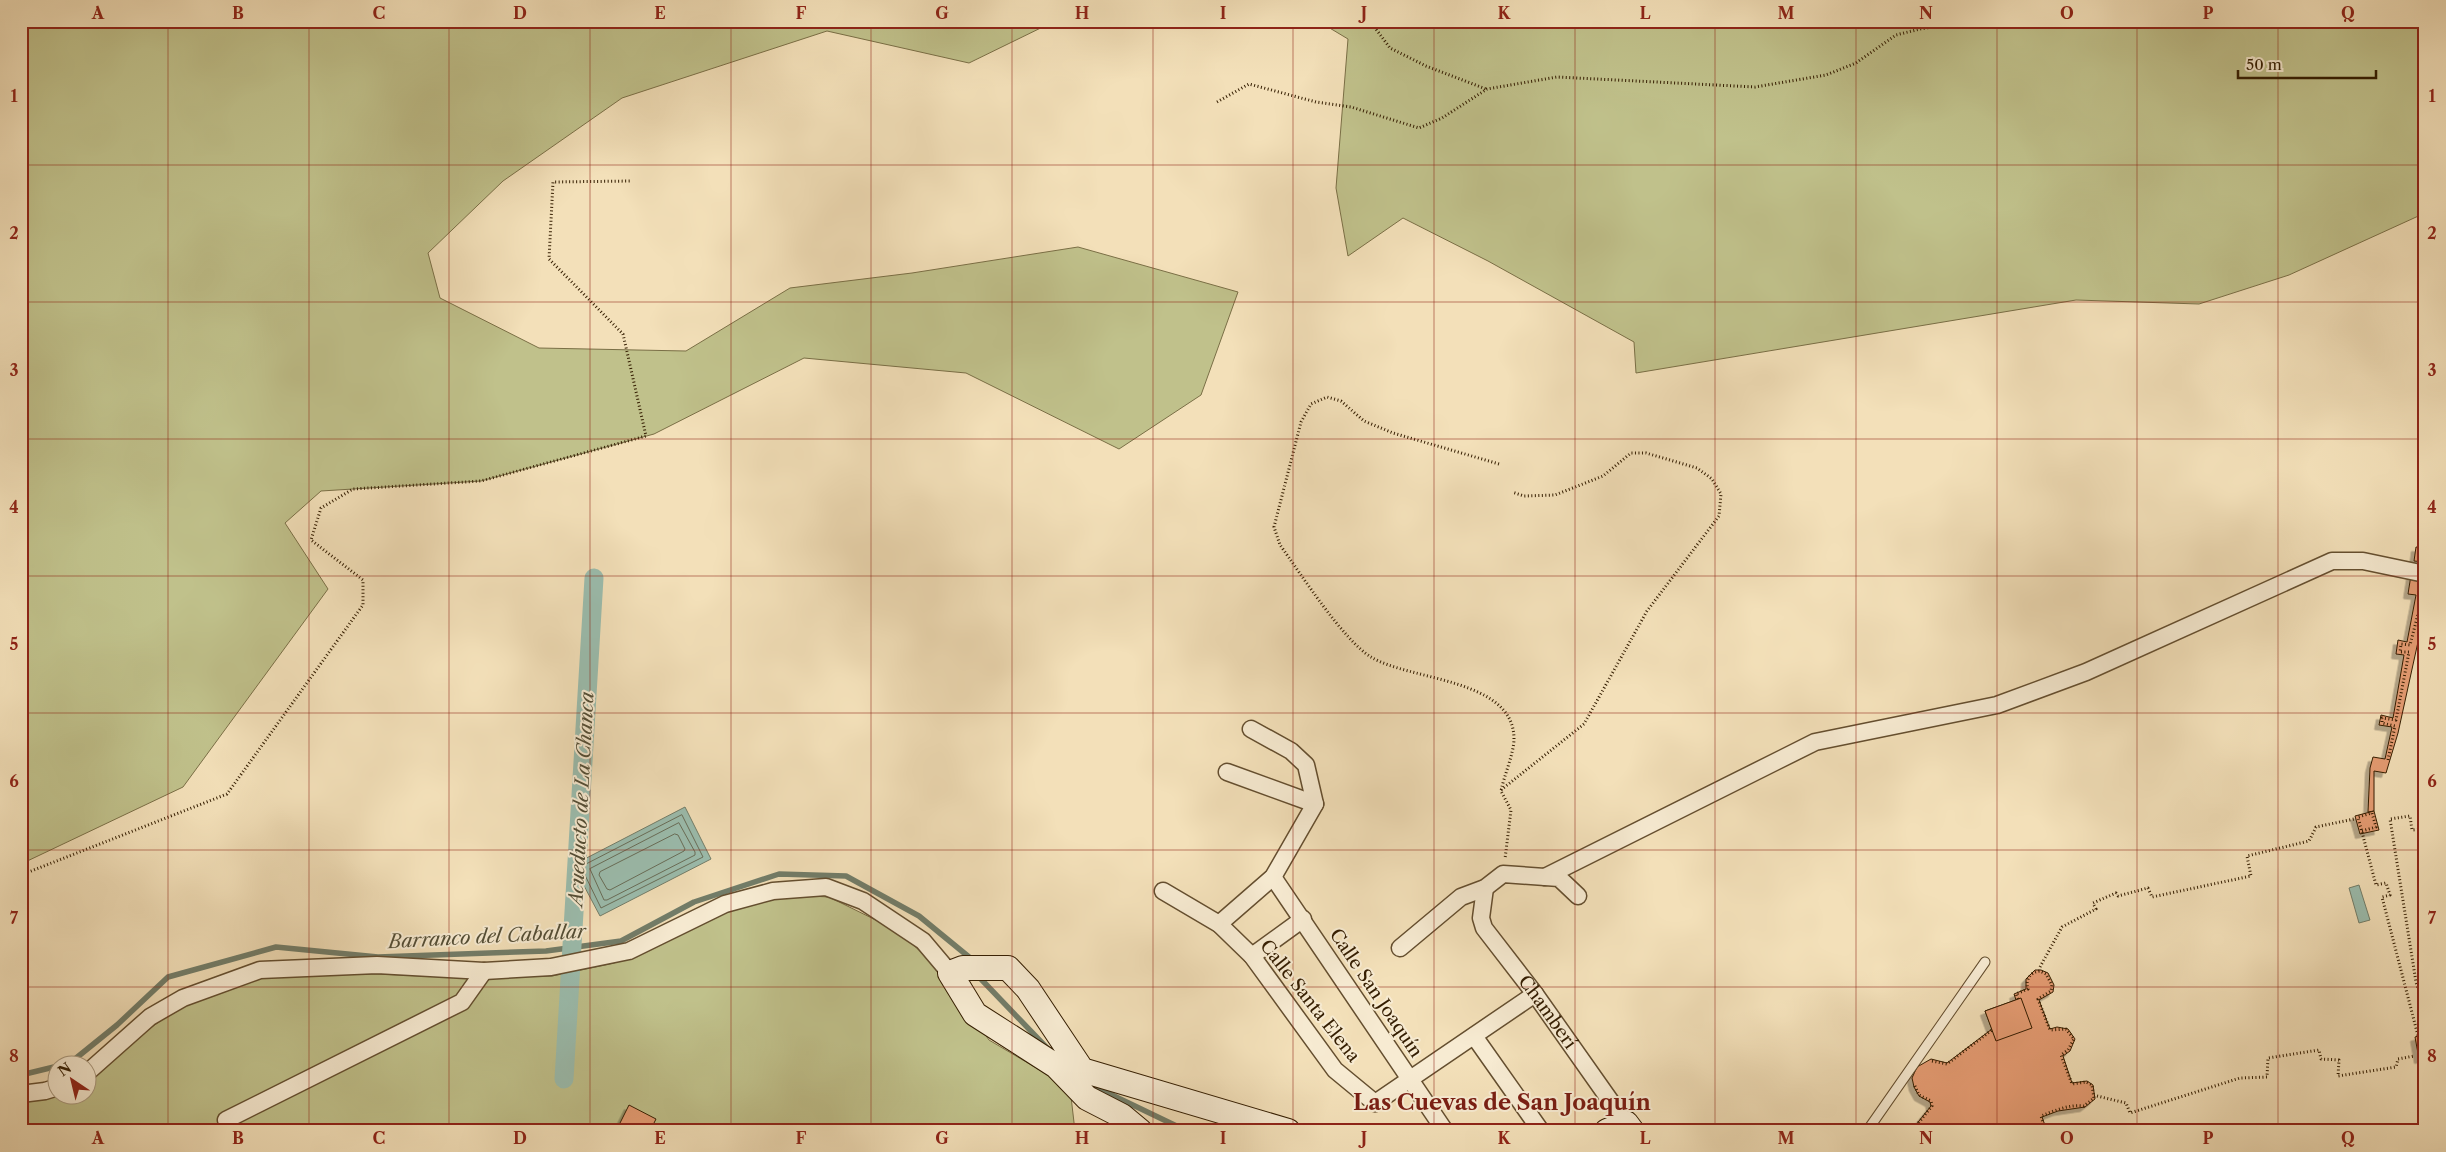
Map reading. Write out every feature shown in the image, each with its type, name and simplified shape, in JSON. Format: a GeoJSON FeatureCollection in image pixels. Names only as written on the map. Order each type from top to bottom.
{"type":"FeatureCollection","features":[{"type":"Feature","properties":{"kind":"street"},"geometry":{"type":"LineString","coordinates":[[1545,877],[1815,742],[1997,705],[2086,672],[2332,561],[2363,562],[2425,574]]}},
{"type":"Feature","properties":{"kind":"street"},"geometry":{"type":"LineString","coordinates":[[1218,924],[1273,877],[1315,804],[1306,765],[1291,751],[1251,729]]}},
{"type":"Feature","properties":{"kind":"street"},"geometry":{"type":"LineString","coordinates":[[1227,772],[1315,804]]}},
{"type":"Feature","properties":{"kind":"street"},"geometry":{"type":"LineString","coordinates":[[1400,948],[1461,898],[1485,888],[1503,874],[1559,878],[1578,896]]}},
{"type":"Feature","properties":{"kind":"street","name":"Calle San Joaquín"},"geometry":{"type":"LineString","coordinates":[[1273,877],[1445,1131]]}},
{"type":"Feature","properties":{"kind":"street"},"geometry":{"type":"LineString","coordinates":[[98,1063],[150,1017],[183,998],[260,970],[377,965],[484,971],[551,967],[629,951],[724,904],[773,891],[826,888],[863,901],[923,941],[956,970],[975,1014],[1056,1066],[1087,1098],[1122,1116],[1140,1131]]}},
{"type":"Feature","properties":{"kind":"street","name":"Chamberí"},"geometry":{"type":"LineString","coordinates":[[1485,888],[1481,918],[1484,928],[1536,994],[1622,1128]]}},
{"type":"Feature","properties":{"kind":"street","name":"Calle Santa Elena"},"geometry":{"type":"LineString","coordinates":[[1163,891],[1218,924],[1252,956],[1335,1070],[1375,1103],[1410,1079]]}},
{"type":"Feature","properties":{"kind":"street"},"geometry":{"type":"LineString","coordinates":[[1252,956],[1303,919]]}},
{"type":"Feature","properties":{"kind":"street"},"geometry":{"type":"LineString","coordinates":[[956,970],[989,966],[1008,968],[1028,989],[1082,1070],[1288,1131]]}},
{"type":"Feature","properties":{"kind":"street"},"geometry":{"type":"LineString","coordinates":[[226,1120],[462,1002],[484,971]]}},
{"type":"Feature","properties":{"kind":"street"},"geometry":{"type":"LineString","coordinates":[[1410,1079],[1536,994]]}},
{"type":"Feature","properties":{"kind":"street"},"geometry":{"type":"LineString","coordinates":[[1474,1036],[1540,1131]]}},
{"type":"Feature","properties":{"kind":"street"},"geometry":{"type":"LineString","coordinates":[[21,1094],[48,1090]]}},
{"type":"Feature","properties":{"kind":"lane"},"geometry":{"type":"LineString","coordinates":[[1867,1131],[1985,962]]}},
{"type":"Feature","properties":{"kind":"path"},"geometry":{"type":"LineString","coordinates":[[1370,21],[1390,48],[1426,66],[1487,89]]}},
{"type":"Feature","properties":{"kind":"path"},"geometry":{"type":"LineString","coordinates":[[1217,102],[1249,84],[1316,102],[1351,107],[1419,128],[1442,118],[1487,89],[1557,78],[1755,87],[1826,75],[1856,63],[1896,35],[1920,28],[1970,21]]}},
{"type":"Feature","properties":{"kind":"path"},"geometry":{"type":"LineString","coordinates":[[21,875],[227,794],[362,605],[363,580],[312,540],[321,508],[353,490],[482,482],[646,436],[623,334],[550,259],[553,182],[632,181]]}},
{"type":"Feature","properties":{"kind":"path"},"geometry":{"type":"LineString","coordinates":[[1499,464],[1393,433],[1364,421],[1341,401],[1327,396],[1311,404],[1301,422],[1274,527],[1280,545],[1349,638],[1370,657],[1398,670],[1469,687],[1503,708],[1511,723],[1514,740],[1500,790],[1511,810],[1503,874]]}},
{"type":"Feature","properties":{"kind":"path"},"geometry":{"type":"LineString","coordinates":[[1500,790],[1584,724],[1647,611],[1719,516],[1721,494],[1712,479],[1697,468],[1646,453],[1631,452],[1603,476],[1554,495],[1524,496],[1512,492]]}},
{"type":"Feature","properties":{"kind":"path"},"geometry":{"type":"LineString","coordinates":[[2388,760],[2395,726],[2382,723],[2382,718],[2396,720],[2409,652],[2400,652],[2401,644],[2410,645],[2425,588]]}},
{"type":"Feature","properties":{"kind":"path"},"geometry":{"type":"LineString","coordinates":[[2362,831],[2376,827],[2372,813],[2358,817],[2376,885],[2386,883],[2390,895],[2382,897],[2423,1056],[2425,1055]]}},
{"type":"Feature","properties":{"kind":"path"},"geometry":{"type":"LineString","coordinates":[[2425,829],[2412,830],[2410,816],[2390,819],[2416,982],[2425,1012]]}},
{"type":"Feature","properties":{"kind":"path"},"geometry":{"type":"LineString","coordinates":[[2040,967],[2062,927],[2096,909],[2093,903],[2116,893],[2118,896],[2148,888],[2152,897],[2250,876],[2247,856],[2308,841],[2316,827],[2354,819]]}},
{"type":"Feature","properties":{"kind":"path"},"geometry":{"type":"LineString","coordinates":[[2018,999],[2016,994],[2028,989],[2027,980],[2031,975],[2040,971],[2046,974],[2052,985],[2051,991],[2038,1000],[2050,1030],[2066,1030],[2074,1039],[2068,1050],[2061,1055],[2072,1084],[2086,1082],[2092,1085],[2095,1092],[2094,1098],[2084,1106],[2077,1105],[2057,1109],[2041,1116],[2046,1131]]}},
{"type":"Feature","properties":{"kind":"path"},"geometry":{"type":"LineString","coordinates":[[1926,1062],[1936,1060],[1947,1064],[1992,1030]]}},
{"type":"Feature","properties":{"kind":"path"},"geometry":{"type":"LineString","coordinates":[[2419,1039],[2425,1038]]}},
{"type":"Feature","properties":{"kind":"path"},"geometry":{"type":"LineString","coordinates":[[2096,1096],[2126,1103],[2130,1113],[2240,1078],[2267,1077],[2268,1058],[2319,1050],[2321,1059],[2339,1060],[2338,1076],[2396,1067],[2398,1059],[2414,1056]]}},
{"type":"Feature","properties":{"kind":"path"},"geometry":{"type":"LineString","coordinates":[[1912,1131],[1932,1106],[1931,1101],[1922,1097],[1917,1091],[1914,1078]]}},
{"type":"Feature","properties":{"kind":"green space"},"geometry":{"type":"Polygon","coordinates":[[[21,21],[1055,21],[969,63],[827,31],[622,98],[503,181],[428,253],[440,298],[539,348],[686,351],[790,288],[912,273],[1078,247],[1238,292],[1201,395],[1119,449],[966,373],[804,358],[654,434],[481,481],[321,491],[285,523],[328,589],[183,787],[21,864],[21,21]]]}},
{"type":"Feature","properties":{"kind":"green space"},"geometry":{"type":"Polygon","coordinates":[[[1318,21],[2425,21],[2425,213],[2289,275],[2199,304],[2076,300],[1636,373],[1634,342],[1488,261],[1403,218],[1348,256],[1336,188],[1348,39],[1318,21]]]}},
{"type":"Feature","properties":{"kind":"green space"},"geometry":{"type":"Polygon","coordinates":[[[791,895],[829,897],[896,930],[936,965],[989,1040],[1070,1088],[1075,1131],[21,1131],[21,1103],[48,1094],[48,1104],[98,1104],[98,1071],[138,1037],[184,1004],[265,975],[378,974],[465,978],[552,976],[614,963],[707,919],[748,905],[791,895]]]}},
{"type":"Feature","properties":{"kind":"water"},"geometry":{"type":"Polygon","coordinates":[[[685,807],[711,859],[600,916],[573,865],[685,807]]]}},
{"type":"Feature","properties":{"kind":"water"},"geometry":{"type":"Polygon","coordinates":[[[2359,885],[2370,920],[2359,923],[2349,888],[2359,885]]]}},
{"type":"Feature","properties":{"kind":"building"},"geometry":{"type":"Polygon","coordinates":[[[2416,547],[2425,548],[2425,562],[2414,561],[2416,547]]]}},
{"type":"Feature","properties":{"kind":"building"},"geometry":{"type":"Polygon","coordinates":[[[2411,575],[2425,578],[2425,610],[2398,733],[2386,773],[2374,771],[2374,811],[2368,812],[2370,768],[2373,757],[2385,759],[2392,727],[2379,725],[2381,715],[2393,718],[2404,655],[2396,654],[2398,640],[2407,642],[2416,595],[2408,594],[2411,575]]]}},
{"type":"Feature","properties":{"kind":"building"},"geometry":{"type":"Polygon","coordinates":[[[2374,811],[2379,830],[2360,834],[2355,816],[2374,811]]]}},
{"type":"Feature","properties":{"kind":"building"},"geometry":{"type":"Polygon","coordinates":[[[2035,970],[2048,973],[2054,985],[2053,992],[2039,1000],[2050,1029],[2057,1027],[2068,1029],[2075,1039],[2070,1051],[2063,1056],[2072,1083],[2087,1081],[2093,1085],[2095,1099],[2085,1107],[2058,1111],[2042,1117],[2047,1131],[1911,1131],[1931,1106],[1930,1102],[1919,1096],[1914,1087],[1912,1078],[1917,1067],[1931,1059],[1947,1063],[1992,1029],[1985,1011],[2016,1000],[2014,994],[2026,989],[2026,979],[2035,970]]]}},
{"type":"Feature","properties":{"kind":"building"},"geometry":{"type":"Polygon","coordinates":[[[2021,998],[2032,1028],[1996,1041],[1985,1011],[2021,998]]]}},
{"type":"Feature","properties":{"kind":"building"},"geometry":{"type":"Polygon","coordinates":[[[2425,1034],[2425,1058],[2419,1059],[2415,1037],[2425,1034]]]}},
{"type":"Feature","properties":{"kind":"building"},"geometry":{"type":"Polygon","coordinates":[[[629,1105],[656,1119],[650,1131],[616,1131],[629,1105]]]}},
{"type":"Feature","properties":{"kind":"waterway","name":"Acueducto de La Chanca"},"geometry":{"type":"LineString","coordinates":[[564,1079],[594,578]]}},
{"type":"Feature","properties":{"kind":"waterway","name":"Barranco del Caballar"},"geometry":{"type":"LineString","coordinates":[[81,1054],[117,1025],[168,977],[276,947],[378,957],[546,951],[621,941],[694,902],[779,874],[846,876],[919,916],[969,957]]}},
{"type":"Feature","properties":{"kind":"waterway","name":"Barranco del Caballar"},"geometry":{"type":"LineString","coordinates":[[979,977],[1048,1049]]}},
{"type":"Feature","properties":{"kind":"waterway","name":"Barranco del Caballar"},"geometry":{"type":"LineString","coordinates":[[21,1075],[48,1068]]}},
{"type":"Feature","properties":{"kind":"waterway","name":"Barranco del Caballar"},"geometry":{"type":"LineString","coordinates":[[1087,1083],[1187,1131]]}},
{"type":"Feature","properties":{"kind":"district","name":"Las Cuevas de San Joaquín"},"geometry":{"type":"Point","coordinates":[1502,1102]}}]}
